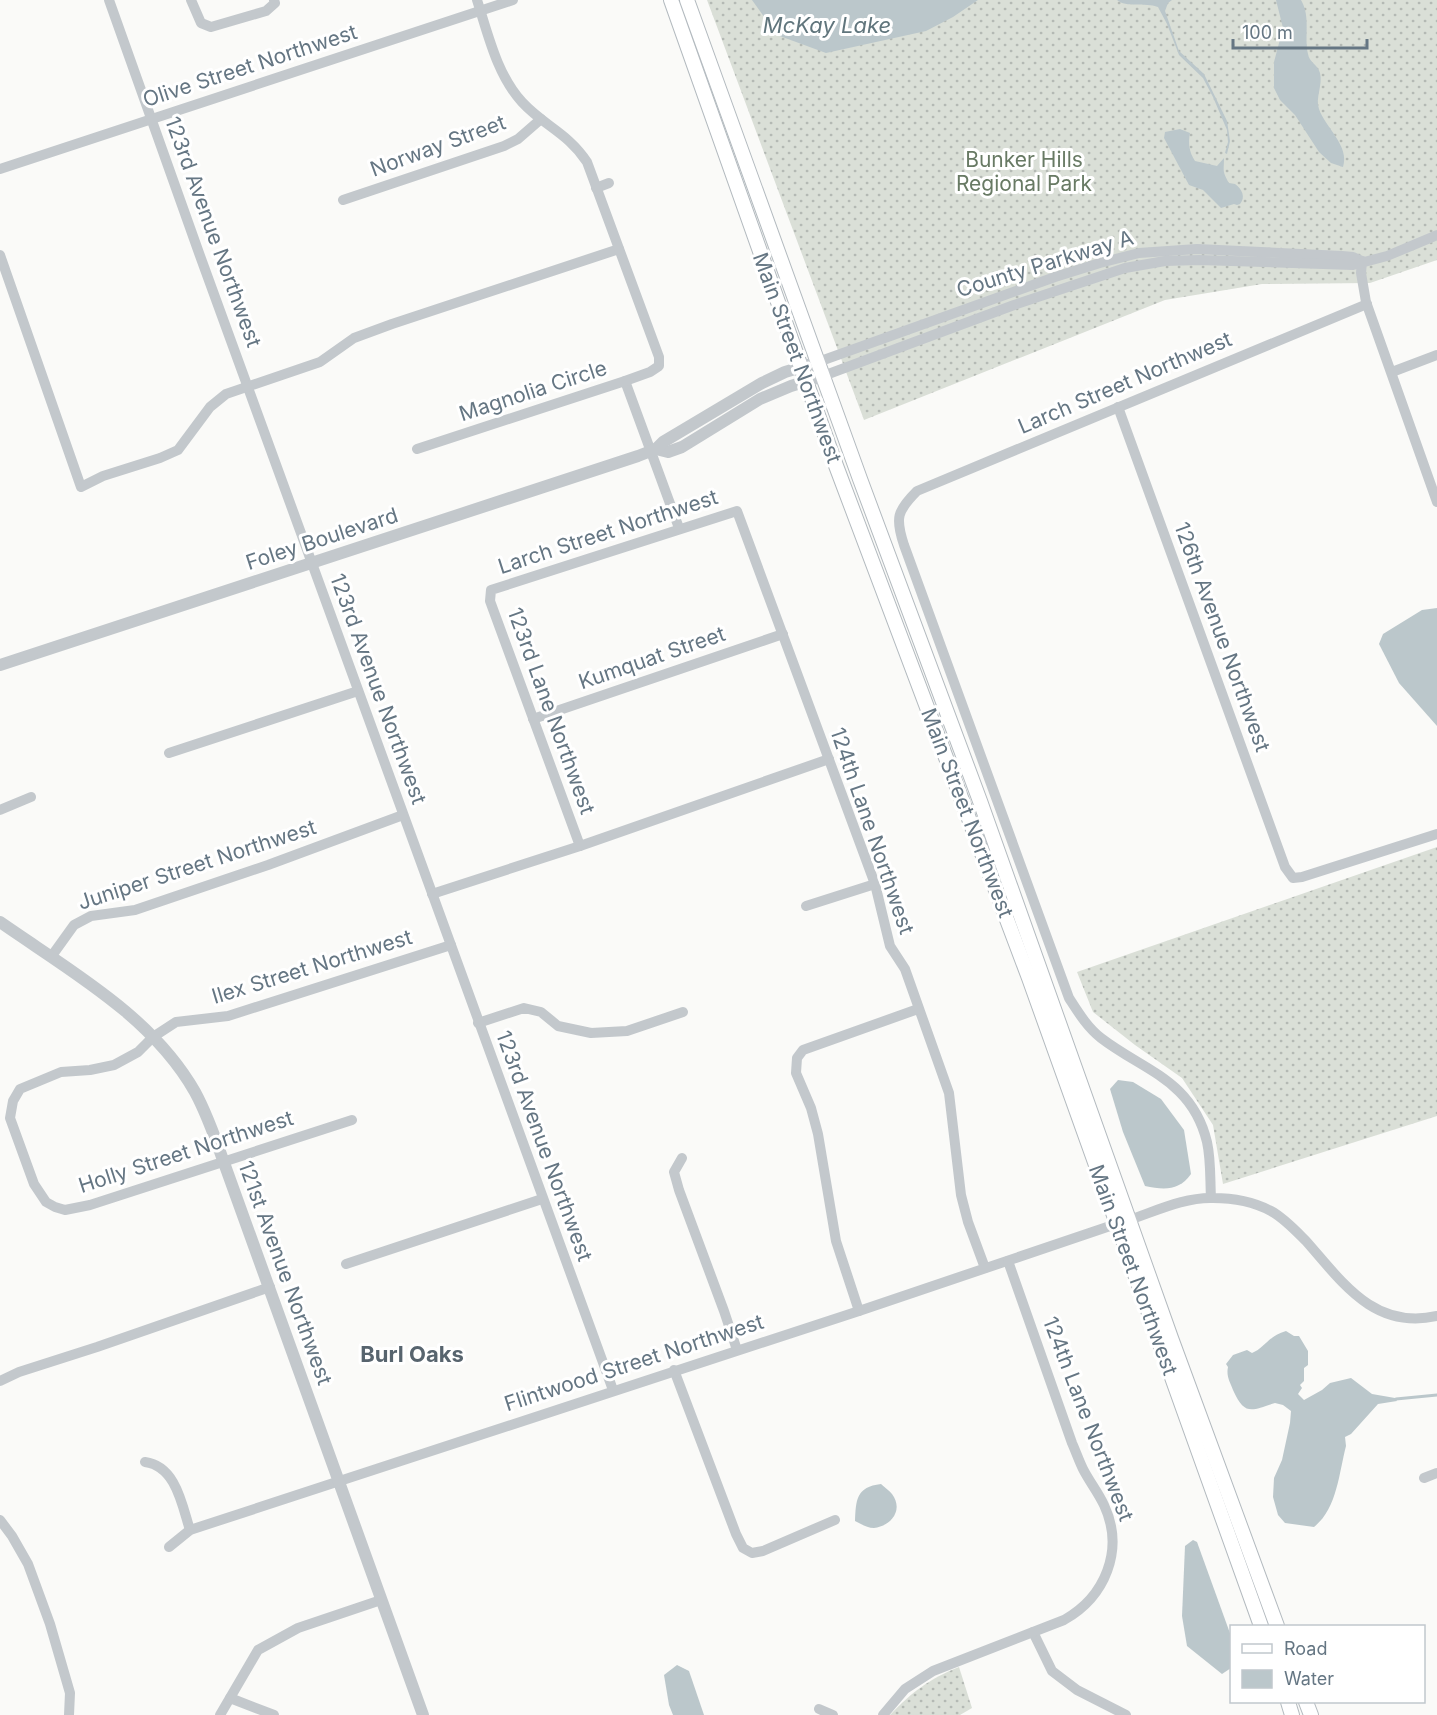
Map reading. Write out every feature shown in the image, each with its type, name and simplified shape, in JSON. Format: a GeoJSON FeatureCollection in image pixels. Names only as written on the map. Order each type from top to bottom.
{"type":"FeatureCollection","features":[{"type":"Feature","properties":{"kind":"main road","name":"Main Street Northwest"},"geometry":{"type":"LineString","coordinates":[[671,0],[835,463],[1277,1625]]}},
{"type":"Feature","properties":{"kind":"main road","name":"Main Street Northwest"},"geometry":{"type":"LineString","coordinates":[[687,0],[980,801],[1261,1625]]}},
{"type":"Feature","properties":{"kind":"street","name":"123rd Avenue Northwest"},"geometry":{"type":"LineString","coordinates":[[109,0],[478,1023],[613,1390]]}},
{"type":"Feature","properties":{"kind":"street"},"geometry":{"type":"LineString","coordinates":[[194,1],[201,23],[211,27],[266,11],[275,3],[274,0]]}},
{"type":"Feature","properties":{"kind":"street","name":"Olive Street Northwest"},"geometry":{"type":"LineString","coordinates":[[0,169],[478,5],[513,0]]}},
{"type":"Feature","properties":{"kind":"street"},"geometry":{"type":"LineString","coordinates":[[0,255],[81,487],[103,476],[178,450],[210,407],[226,394],[320,362],[354,338],[619,249],[587,162],[568,138],[521,101],[507,81],[497,60],[478,5]]}},
{"type":"Feature","properties":{"kind":"street","name":"Norway Street"},"geometry":{"type":"LineString","coordinates":[[343,200],[504,146],[518,139],[541,119]]}},
{"type":"Feature","properties":{"kind":"street"},"geometry":{"type":"LineString","coordinates":[[596,188],[609,183]]}},
{"type":"Feature","properties":{"kind":"street","name":"County Parkway A"},"geometry":{"type":"LineString","coordinates":[[823,376],[1095,276],[1139,264],[1199,260],[1345,266],[1387,256],[1437,235]]}},
{"type":"Feature","properties":{"kind":"street","name":"Magnolia Circle"},"geometry":{"type":"LineString","coordinates":[[417,449],[625,381],[650,372],[659,366],[659,357],[619,249]]}},
{"type":"Feature","properties":{"kind":"street","name":"County Parkway A"},"geometry":{"type":"LineString","coordinates":[[818,362],[1055,277],[1139,254],[1197,249],[1353,257],[1362,261]]}},
{"type":"Feature","properties":{"kind":"street"},"geometry":{"type":"LineString","coordinates":[[1362,261],[1361,273],[1367,304],[1437,502]]}},
{"type":"Feature","properties":{"kind":"street","name":"Larch Street Northwest"},"geometry":{"type":"LineString","coordinates":[[1211,1198],[1207,1143],[1200,1123],[1188,1102],[1165,1078],[1100,1037],[1081,1017],[1070,998],[897,520],[903,505],[917,491],[1367,304]]}},
{"type":"Feature","properties":{"kind":"street"},"geometry":{"type":"LineString","coordinates":[[1392,372],[1437,355]]}},
{"type":"Feature","properties":{"kind":"street","name":"Foley Boulevard"},"geometry":{"type":"LineString","coordinates":[[0,664],[653,450],[727,402],[762,383],[818,362]]}},
{"type":"Feature","properties":{"kind":"street","name":"Foley Boulevard"},"geometry":{"type":"LineString","coordinates":[[653,450],[668,453],[682,447],[760,399],[823,376]]}},
{"type":"Feature","properties":{"kind":"street"},"geometry":{"type":"LineString","coordinates":[[625,381],[653,450],[679,528]]}},
{"type":"Feature","properties":{"kind":"street","name":"126th Avenue Northwest"},"geometry":{"type":"LineString","coordinates":[[1118,407],[1285,867],[1293,878],[1437,834]]}},
{"type":"Feature","properties":{"kind":"street","name":"Larch Street Northwest"},"geometry":{"type":"LineString","coordinates":[[491,590],[737,511]]}},
{"type":"Feature","properties":{"kind":"street","name":"124th Lane Northwest"},"geometry":{"type":"LineString","coordinates":[[737,511],[874,884],[890,946],[905,969],[949,1093],[961,1195],[985,1268]]}},
{"type":"Feature","properties":{"kind":"street","name":"123rd Lane Northwest"},"geometry":{"type":"LineString","coordinates":[[491,590],[490,601],[580,846]]}},
{"type":"Feature","properties":{"kind":"street","name":"Kumquat Street"},"geometry":{"type":"LineString","coordinates":[[533,719],[783,634]]}},
{"type":"Feature","properties":{"kind":"street"},"geometry":{"type":"LineString","coordinates":[[169,753],[358,691]]}},
{"type":"Feature","properties":{"kind":"street"},"geometry":{"type":"LineString","coordinates":[[432,894],[580,846],[829,759]]}},
{"type":"Feature","properties":{"kind":"street"},"geometry":{"type":"LineString","coordinates":[[0,810],[31,797]]}},
{"type":"Feature","properties":{"kind":"street","name":"Juniper Street Northwest"},"geometry":{"type":"LineString","coordinates":[[51,957],[74,925],[91,916],[135,910],[268,865],[403,815]]}},
{"type":"Feature","properties":{"kind":"street"},"geometry":{"type":"LineString","coordinates":[[806,906],[874,884]]}},
{"type":"Feature","properties":{"kind":"street","name":"121st Avenue Northwest"},"geometry":{"type":"LineString","coordinates":[[0,922],[127,1011],[172,1059],[195,1092],[210,1123],[423,1715]]}},
{"type":"Feature","properties":{"kind":"street","name":"Ilex Street Northwest"},"geometry":{"type":"LineString","coordinates":[[20,1089],[60,1072],[90,1070],[114,1065],[138,1052],[153,1037],[176,1022],[228,1016],[451,945]]}},
{"type":"Feature","properties":{"kind":"street"},"geometry":{"type":"LineString","coordinates":[[478,1023],[524,1008],[541,1012],[558,1026],[591,1033],[627,1031],[684,1012]]}},
{"type":"Feature","properties":{"kind":"street"},"geometry":{"type":"LineString","coordinates":[[859,1311],[836,1241],[818,1134],[811,1108],[796,1072],[797,1058],[803,1050],[918,1009]]}},
{"type":"Feature","properties":{"kind":"street","name":"Holly Street Northwest"},"geometry":{"type":"LineString","coordinates":[[20,1089],[13,1101],[10,1118],[34,1184],[46,1202],[65,1210],[90,1205],[352,1120]]}},
{"type":"Feature","properties":{"kind":"street"},"geometry":{"type":"LineString","coordinates":[[682,1158],[674,1172],[679,1190],[736,1350]]}},
{"type":"Feature","properties":{"kind":"street","name":"Flintwood Street Northwest"},"geometry":{"type":"LineString","coordinates":[[169,1546],[190,1530],[1185,1202],[1211,1198],[1247,1202],[1272,1211],[1297,1232],[1365,1304],[1398,1318],[1437,1316]]}},
{"type":"Feature","properties":{"kind":"street"},"geometry":{"type":"LineString","coordinates":[[346,1264],[542,1199]]}},
{"type":"Feature","properties":{"kind":"street","name":"124th Lane Northwest"},"geometry":{"type":"LineString","coordinates":[[883,1715],[904,1689],[933,1671],[1079,1612],[1097,1592],[1110,1567],[1112,1537],[1104,1505],[1083,1469],[1072,1443],[1008,1261]]}},
{"type":"Feature","properties":{"kind":"street"},"geometry":{"type":"LineString","coordinates":[[0,1381],[19,1372],[270,1287]]}},
{"type":"Feature","properties":{"kind":"street"},"geometry":{"type":"LineString","coordinates":[[675,1370],[743,1548],[752,1553],[762,1551],[835,1520]]}},
{"type":"Feature","properties":{"kind":"street"},"geometry":{"type":"LineString","coordinates":[[145,1462],[161,1467],[169,1476],[190,1530]]}},
{"type":"Feature","properties":{"kind":"street"},"geometry":{"type":"LineString","coordinates":[[1424,1478],[1437,1473]]}},
{"type":"Feature","properties":{"kind":"street"},"geometry":{"type":"LineString","coordinates":[[0,1520],[28,1564],[50,1624],[70,1693],[69,1715]]}},
{"type":"Feature","properties":{"kind":"street"},"geometry":{"type":"LineString","coordinates":[[220,1715],[258,1650],[298,1628],[381,1600]]}},
{"type":"Feature","properties":{"kind":"street"},"geometry":{"type":"LineString","coordinates":[[1033,1632],[1053,1671],[1077,1690],[1126,1715]]}},
{"type":"Feature","properties":{"kind":"street"},"geometry":{"type":"LineString","coordinates":[[230,1698],[274,1715]]}},
{"type":"Feature","properties":{"kind":"street"},"geometry":{"type":"LineString","coordinates":[[819,1709],[833,1715]]}},
{"type":"Feature","properties":{"kind":"green space","name":"Bunker Hills Regional Park"},"geometry":{"type":"Polygon","coordinates":[[[707,0],[1437,0],[1437,260],[1370,283],[1262,284],[1165,300],[864,420],[707,0]]]}},
{"type":"Feature","properties":{"kind":"green space"},"geometry":{"type":"Polygon","coordinates":[[[1437,847],[1437,1116],[1223,1184],[1213,1125],[1182,1078],[1093,1012],[1077,972],[1437,847]]]}},
{"type":"Feature","properties":{"kind":"green space"},"geometry":{"type":"Polygon","coordinates":[[[959,1667],[972,1708],[960,1715],[890,1715],[922,1687],[959,1667]]]}},
{"type":"Feature","properties":{"kind":"water","name":"McKay Lake"},"geometry":{"type":"Polygon","coordinates":[[[752,0],[978,0],[953,17],[926,31],[826,53],[777,35],[752,0]]]}},
{"type":"Feature","properties":{"kind":"water"},"geometry":{"type":"Polygon","coordinates":[[[1117,0],[1172,0],[1165,11],[1179,51],[1204,74],[1227,121],[1230,141],[1227,154],[1225,153],[1228,142],[1227,130],[1213,97],[1203,78],[1179,55],[1158,7],[1125,4],[1117,0]]]}},
{"type":"Feature","properties":{"kind":"water"},"geometry":{"type":"Polygon","coordinates":[[[1276,0],[1301,0],[1304,6],[1307,20],[1308,54],[1320,73],[1319,109],[1340,144],[1344,159],[1343,167],[1331,163],[1319,152],[1295,115],[1280,100],[1274,88],[1274,62],[1283,28],[1276,0]]]}},
{"type":"Feature","properties":{"kind":"water"},"geometry":{"type":"Polygon","coordinates":[[[1180,129],[1190,133],[1191,154],[1195,161],[1217,166],[1224,158],[1224,171],[1229,183],[1235,184],[1242,193],[1243,199],[1240,204],[1221,208],[1203,190],[1189,185],[1164,138],[1165,132],[1180,129]]]}},
{"type":"Feature","properties":{"kind":"water"},"geometry":{"type":"Polygon","coordinates":[[[1437,608],[1437,726],[1399,683],[1379,644],[1383,634],[1422,610],[1437,608]]]}},
{"type":"Feature","properties":{"kind":"water"},"geometry":{"type":"Polygon","coordinates":[[[1118,1080],[1133,1082],[1161,1099],[1184,1130],[1191,1174],[1181,1184],[1171,1188],[1145,1186],[1123,1132],[1110,1089],[1118,1080]]]}},
{"type":"Feature","properties":{"kind":"water"},"geometry":{"type":"Polygon","coordinates":[[[1286,1331],[1299,1336],[1308,1351],[1308,1365],[1304,1368],[1304,1381],[1300,1385],[1302,1388],[1298,1394],[1304,1400],[1330,1383],[1351,1378],[1372,1394],[1395,1398],[1397,1401],[1378,1404],[1351,1434],[1345,1437],[1346,1446],[1332,1501],[1328,1511],[1314,1527],[1285,1523],[1278,1515],[1273,1497],[1274,1478],[1282,1460],[1291,1411],[1275,1403],[1255,1409],[1245,1408],[1233,1390],[1226,1364],[1233,1355],[1247,1350],[1252,1353],[1286,1331]]]}},
{"type":"Feature","properties":{"kind":"water"},"geometry":{"type":"Polygon","coordinates":[[[881,1484],[895,1500],[896,1511],[886,1524],[874,1528],[866,1527],[855,1521],[857,1501],[862,1491],[881,1484]]]}},
{"type":"Feature","properties":{"kind":"water"},"geometry":{"type":"Polygon","coordinates":[[[1193,1540],[1197,1542],[1230,1633],[1230,1669],[1222,1674],[1187,1646],[1182,1616],[1185,1546],[1193,1540]]]}},
{"type":"Feature","properties":{"kind":"water"},"geometry":{"type":"Polygon","coordinates":[[[677,1665],[689,1671],[704,1715],[673,1715],[664,1675],[677,1665]]]}},
{"type":"Feature","properties":{"kind":"waterway"},"geometry":{"type":"LineString","coordinates":[[1396,1399],[1437,1395]]}},
{"type":"Feature","properties":{"kind":"district","name":"Burl Oaks"},"geometry":{"type":"Point","coordinates":[412,1354]}}]}
